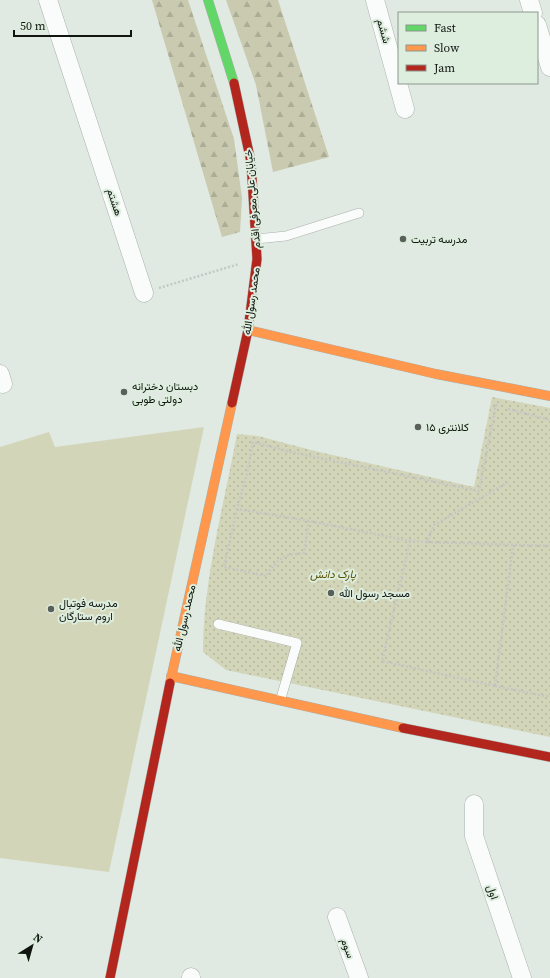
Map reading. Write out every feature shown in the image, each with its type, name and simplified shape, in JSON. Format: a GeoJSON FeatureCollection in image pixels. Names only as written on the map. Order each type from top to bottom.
{"type":"FeatureCollection","features":[{"type":"Feature","properties":{"kind":"street","name":"هشتم"},"geometry":{"type":"LineString","coordinates":[[48,0],[144,293]]}},
{"type":"Feature","properties":{"kind":"street","name":"خیابان علی معرفی اقدم"},"geometry":{"type":"LineString","coordinates":[[208,0],[236,91],[251,162],[257,259]]}},
{"type":"Feature","properties":{"kind":"street","name":"ششم"},"geometry":{"type":"LineString","coordinates":[[375,0],[398,84]]}},
{"type":"Feature","properties":{"kind":"street"},"geometry":{"type":"LineString","coordinates":[[529,0],[533,12]]}},
{"type":"Feature","properties":{"kind":"street"},"geometry":{"type":"LineString","coordinates":[[538,28],[550,67]]}},
{"type":"Feature","properties":{"kind":"street","name":"ششم"},"geometry":{"type":"LineString","coordinates":[[398,84],[405,109]]}},
{"type":"Feature","properties":{"kind":"street","name":"محمد رسول الله"},"geometry":{"type":"LineString","coordinates":[[110,978],[171,676],[248,330],[257,259]]}},
{"type":"Feature","properties":{"kind":"street"},"geometry":{"type":"LineString","coordinates":[[248,330],[443,375],[550,396]]}},
{"type":"Feature","properties":{"kind":"street"},"geometry":{"type":"LineString","coordinates":[[171,676],[281,698],[488,746],[550,757]]}},
{"type":"Feature","properties":{"kind":"street","name":"اول"},"geometry":{"type":"LineString","coordinates":[[474,804],[474,836],[522,978]]}},
{"type":"Feature","properties":{"kind":"street","name":"سوم"},"geometry":{"type":"LineString","coordinates":[[337,917],[359,978]]}},
{"type":"Feature","properties":{"kind":"lane"},"geometry":{"type":"LineString","coordinates":[[256,239],[286,236],[359,213]]}},
{"type":"Feature","properties":{"kind":"lane"},"geometry":{"type":"LineString","coordinates":[[218,624],[296,642],[281,698]]}},
{"type":"Feature","properties":{"kind":"path"},"geometry":{"type":"LineString","coordinates":[[144,293],[257,259]]}},
{"type":"Feature","properties":{"kind":"path"},"geometry":{"type":"LineString","coordinates":[[309,520],[304,553],[286,555],[277,561],[266,576],[224,567],[237,509],[247,474],[253,442],[479,491],[496,405],[550,420]]}},
{"type":"Feature","properties":{"kind":"path"},"geometry":{"type":"LineString","coordinates":[[427,542],[434,525],[508,482]]}},
{"type":"Feature","properties":{"kind":"path"},"geometry":{"type":"LineString","coordinates":[[237,509],[309,520],[410,541],[513,546],[550,546]]}},
{"type":"Feature","properties":{"kind":"path"},"geometry":{"type":"LineString","coordinates":[[410,541],[382,660],[550,697]]}},
{"type":"Feature","properties":{"kind":"path"},"geometry":{"type":"LineString","coordinates":[[495,686],[513,546]]}},
{"type":"Feature","properties":{"kind":"green space"},"geometry":{"type":"Polygon","coordinates":[[[152,0],[188,0],[234,139],[242,198],[240,232],[222,237],[152,0]]]}},
{"type":"Feature","properties":{"kind":"green space"},"geometry":{"type":"Polygon","coordinates":[[[226,0],[278,0],[329,157],[273,172],[256,85],[226,0]]]}},
{"type":"Feature","properties":{"kind":"green space","name":"پارک دانش"},"geometry":{"type":"Polygon","coordinates":[[[492,397],[550,408],[550,737],[226,670],[203,652],[206,597],[210,570],[237,434],[258,436],[315,451],[474,487],[492,397]]]}},
{"type":"Feature","properties":{"kind":"green space"},"geometry":{"type":"Polygon","coordinates":[[[204,427],[109,872],[0,858],[0,447],[49,432],[55,447],[204,427]]]}},
{"type":"Feature","properties":{"kind":"traffic: fast"},"geometry":{"type":"LineString","coordinates":[[208,0],[234,83]]}},
{"type":"Feature","properties":{"kind":"traffic: slow"},"geometry":{"type":"LineString","coordinates":[[248,330],[436,374],[550,396]]}},
{"type":"Feature","properties":{"kind":"traffic: slow"},"geometry":{"type":"LineString","coordinates":[[170,683],[232,403]]}},
{"type":"Feature","properties":{"kind":"traffic: slow"},"geometry":{"type":"LineString","coordinates":[[171,676],[403,728]]}},
{"type":"Feature","properties":{"kind":"traffic: jam"},"geometry":{"type":"LineString","coordinates":[[232,403],[248,330],[257,259],[251,162],[234,83]]}},
{"type":"Feature","properties":{"kind":"traffic: jam"},"geometry":{"type":"LineString","coordinates":[[110,978],[170,683]]}},
{"type":"Feature","properties":{"kind":"traffic: jam"},"geometry":{"type":"LineString","coordinates":[[403,728],[550,757]]}},
{"type":"Feature","properties":{"kind":"place","name":"مدرسه تربیت"},"geometry":{"type":"Point","coordinates":[403,239]}},
{"type":"Feature","properties":{"kind":"place","name":"دبستان دخترانه دولتی طوبی"},"geometry":{"type":"Point","coordinates":[124,392]}},
{"type":"Feature","properties":{"kind":"place","name":"کلانتری ۱۵"},"geometry":{"type":"Point","coordinates":[418,427]}},
{"type":"Feature","properties":{"kind":"place","name":"مسجد رسول الله"},"geometry":{"type":"Point","coordinates":[331,593]}},
{"type":"Feature","properties":{"kind":"place","name":"مدرسه فوتبال اروم ستارگان"},"geometry":{"type":"Point","coordinates":[51,609]}}]}
